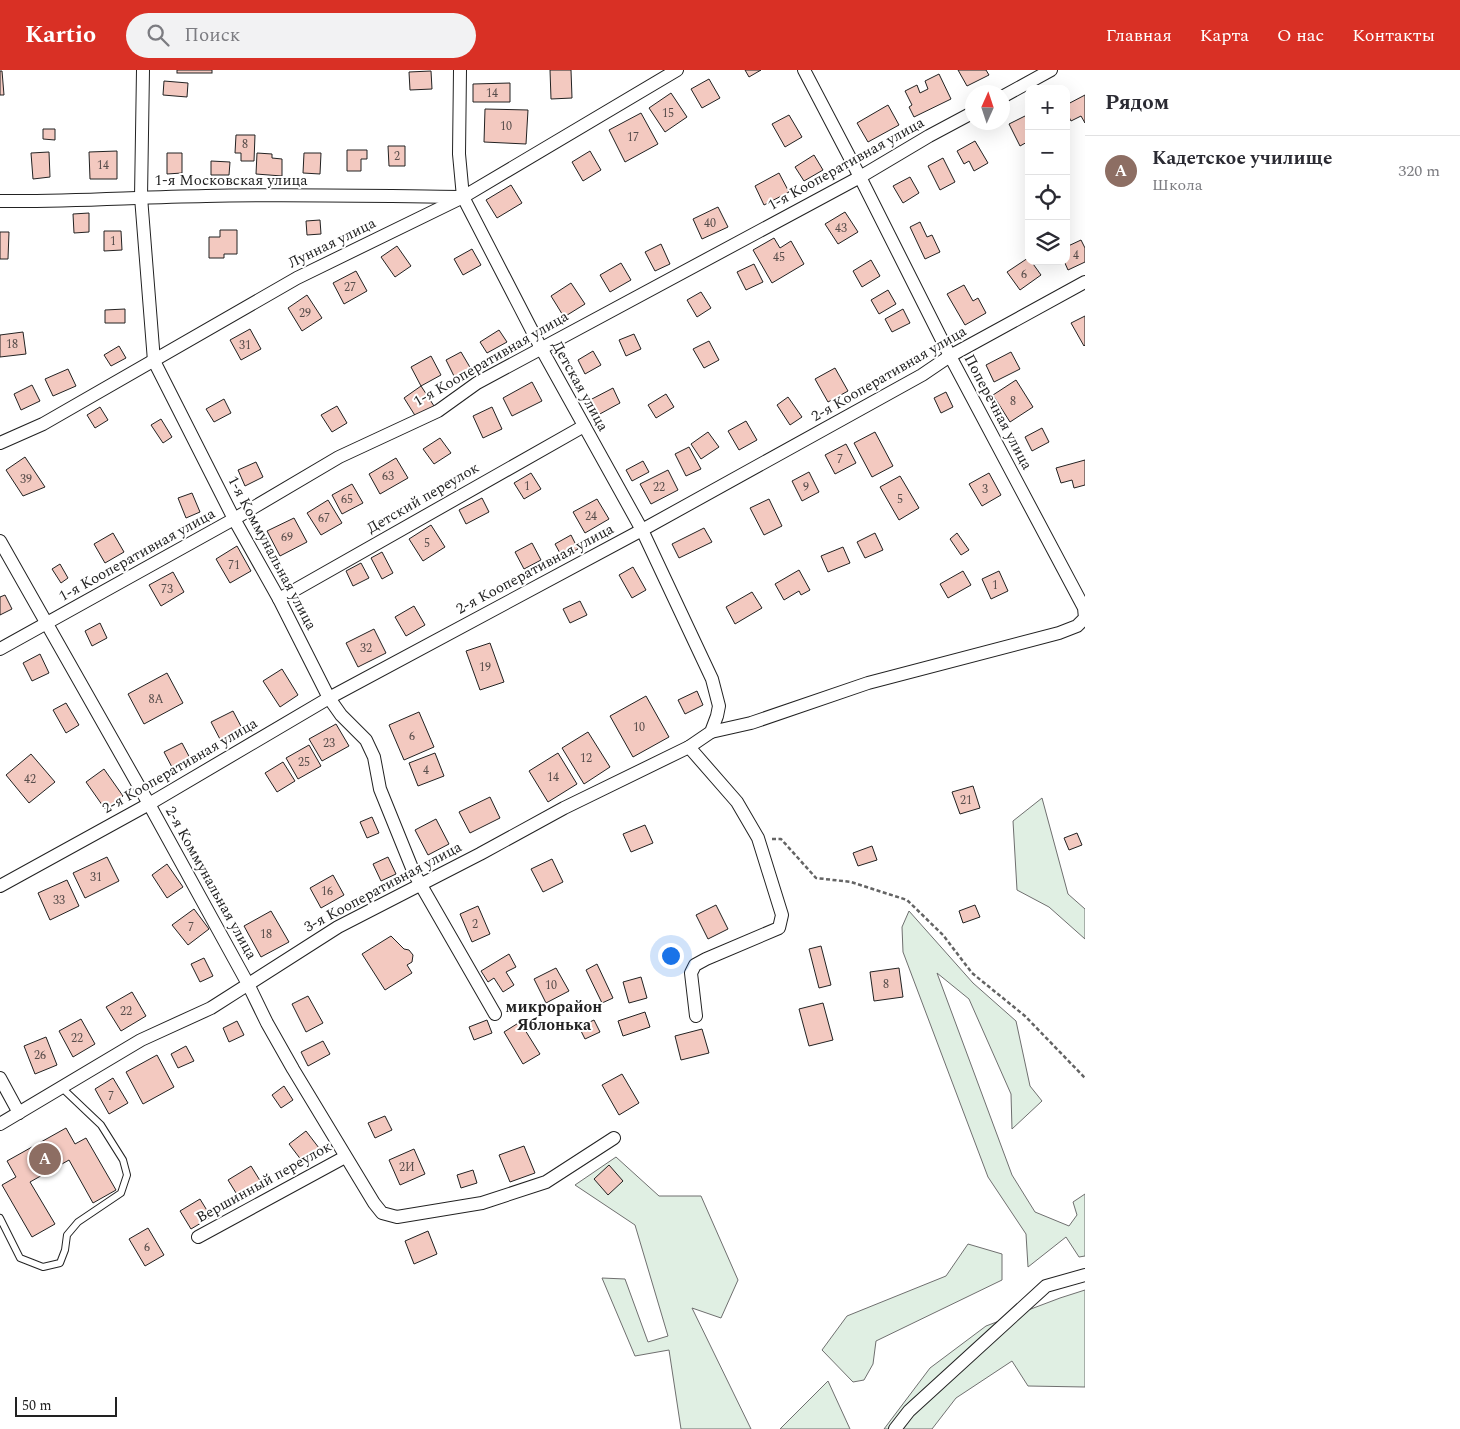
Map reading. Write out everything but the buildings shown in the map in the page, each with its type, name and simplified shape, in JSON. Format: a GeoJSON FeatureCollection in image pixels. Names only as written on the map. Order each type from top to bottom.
{"type":"FeatureCollection","features":[{"type":"Feature","properties":{"kind":"street","name":"1-я Коммунальная улица"},"geometry":{"type":"LineString","coordinates":[[143,70],[141,197],[154,361],[234,519],[279,599],[329,698],[341,716],[366,740],[374,757],[380,789],[414,874],[496,1014]]}},
{"type":"Feature","properties":{"kind":"street","name":"Детская улица"},"geometry":{"type":"LineString","coordinates":[[460,70],[459,154],[463,197],[541,348],[642,530],[712,679],[719,706],[718,716],[711,732]]}},
{"type":"Feature","properties":{"kind":"street","name":"Лунная улица"},"geometry":{"type":"LineString","coordinates":[[0,442],[43,424],[297,278],[463,197],[677,70]]}},
{"type":"Feature","properties":{"kind":"street","name":"Поперечная улица"},"geometry":{"type":"LineString","coordinates":[[804,70],[1084,615]]}},
{"type":"Feature","properties":{"kind":"street"},"geometry":{"type":"LineString","coordinates":[[1010,93],[1051,70]]}},
{"type":"Feature","properties":{"kind":"street","name":"1-я Кооперативная улица"},"geometry":{"type":"LineString","coordinates":[[0,649],[234,519],[339,457],[438,411],[477,383],[860,177],[965,117]]}},
{"type":"Feature","properties":{"kind":"street","name":"1-я Московская улица"},"geometry":{"type":"LineString","coordinates":[[0,201],[59,202],[141,197],[208,196],[463,197]]}},
{"type":"Feature","properties":{"kind":"street","name":"2-я Кооперативная улица"},"geometry":{"type":"LineString","coordinates":[[0,886],[149,804],[329,698],[642,530],[922,375],[950,356],[1085,282]]}},
{"type":"Feature","properties":{"kind":"street","name":"Детский переулок"},"geometry":{"type":"LineString","coordinates":[[279,599],[584,426]]}},
{"type":"Feature","properties":{"kind":"street","name":"2-я Коммунальная улица"},"geometry":{"type":"LineString","coordinates":[[0,541],[149,804],[293,1070],[382,1213],[397,1217],[482,1203],[546,1182],[614,1138]]}},
{"type":"Feature","properties":{"kind":"street"},"geometry":{"type":"LineString","coordinates":[[711,732],[751,723],[868,683],[1059,633],[1077,626],[1084,615]]}},
{"type":"Feature","properties":{"kind":"street","name":"3-я Кооперативная улица"},"geometry":{"type":"LineString","coordinates":[[0,1124],[141,1040],[211,1008],[338,927],[480,854],[586,796],[689,747],[711,732]]}},
{"type":"Feature","properties":{"kind":"street"},"geometry":{"type":"LineString","coordinates":[[689,747],[737,802],[758,838],[782,914],[779,928],[695,965],[691,973],[696,1016]]}},
{"type":"Feature","properties":{"kind":"street"},"geometry":{"type":"LineString","coordinates":[[0,1078],[19,1113]]}},
{"type":"Feature","properties":{"kind":"street","name":"Вершинный переулок"},"geometry":{"type":"LineString","coordinates":[[198,1237],[345,1156]]}},
{"type":"Feature","properties":{"kind":"street"},"geometry":{"type":"LineString","coordinates":[[895,1429],[909,1411],[1046,1286],[1085,1275]]}},
{"type":"Feature","properties":{"kind":"lane"},"geometry":{"type":"LineString","coordinates":[[0,1218],[20,1258],[43,1267],[60,1263],[65,1250],[67,1234],[78,1222],[121,1193],[127,1175],[123,1160],[101,1125],[61,1087]]}},
{"type":"Feature","properties":{"kind":"path"},"geometry":{"type":"LineString","coordinates":[[758,838],[781,839],[816,878],[851,882],[908,900],[943,935],[972,973],[1025,1016],[1085,1078]]}},
{"type":"Feature","properties":{"kind":"green space"},"geometry":{"type":"Polygon","coordinates":[[[1042,798],[1068,894],[1085,909],[1085,939],[1049,907],[1017,890],[1013,821],[1042,798]]]}},
{"type":"Feature","properties":{"kind":"green space"},"geometry":{"type":"Polygon","coordinates":[[[909,911],[973,983],[1016,1021],[1030,1086],[1042,1101],[1012,1129],[1011,1094],[969,999],[937,973],[1012,1175],[1035,1212],[1069,1226],[1077,1215],[1073,1202],[1085,1194],[1085,1256],[1079,1257],[1066,1237],[1028,1267],[1026,1234],[988,1177],[903,952],[902,927],[909,911]]]}},
{"type":"Feature","properties":{"kind":"green space"},"geometry":{"type":"Polygon","coordinates":[[[616,1157],[659,1196],[701,1196],[738,1280],[721,1318],[692,1308],[751,1429],[681,1429],[669,1350],[635,1356],[602,1278],[625,1279],[648,1342],[668,1336],[635,1225],[575,1185],[616,1157]]]}},
{"type":"Feature","properties":{"kind":"green space"},"geometry":{"type":"Polygon","coordinates":[[[968,1244],[1002,1254],[1002,1280],[876,1341],[873,1364],[864,1380],[853,1382],[822,1350],[847,1316],[946,1276],[968,1244]]]}},
{"type":"Feature","properties":{"kind":"green space"},"geometry":{"type":"Polygon","coordinates":[[[1085,1290],[1085,1387],[1028,1386],[1012,1361],[956,1398],[932,1429],[884,1429],[930,1368],[986,1326],[1085,1290]]]}},
{"type":"Feature","properties":{"kind":"green space"},"geometry":{"type":"Polygon","coordinates":[[[828,1381],[850,1429],[780,1429],[828,1381]]]}},
{"type":"Feature","properties":{"kind":"place","name":"Кадетское училище"},"geometry":{"type":"Point","coordinates":[45,1159]}},
{"type":"Feature","properties":{"kind":"district","name":"микрорайон Яблонька"},"geometry":{"type":"Point","coordinates":[554,1016]}}]}
